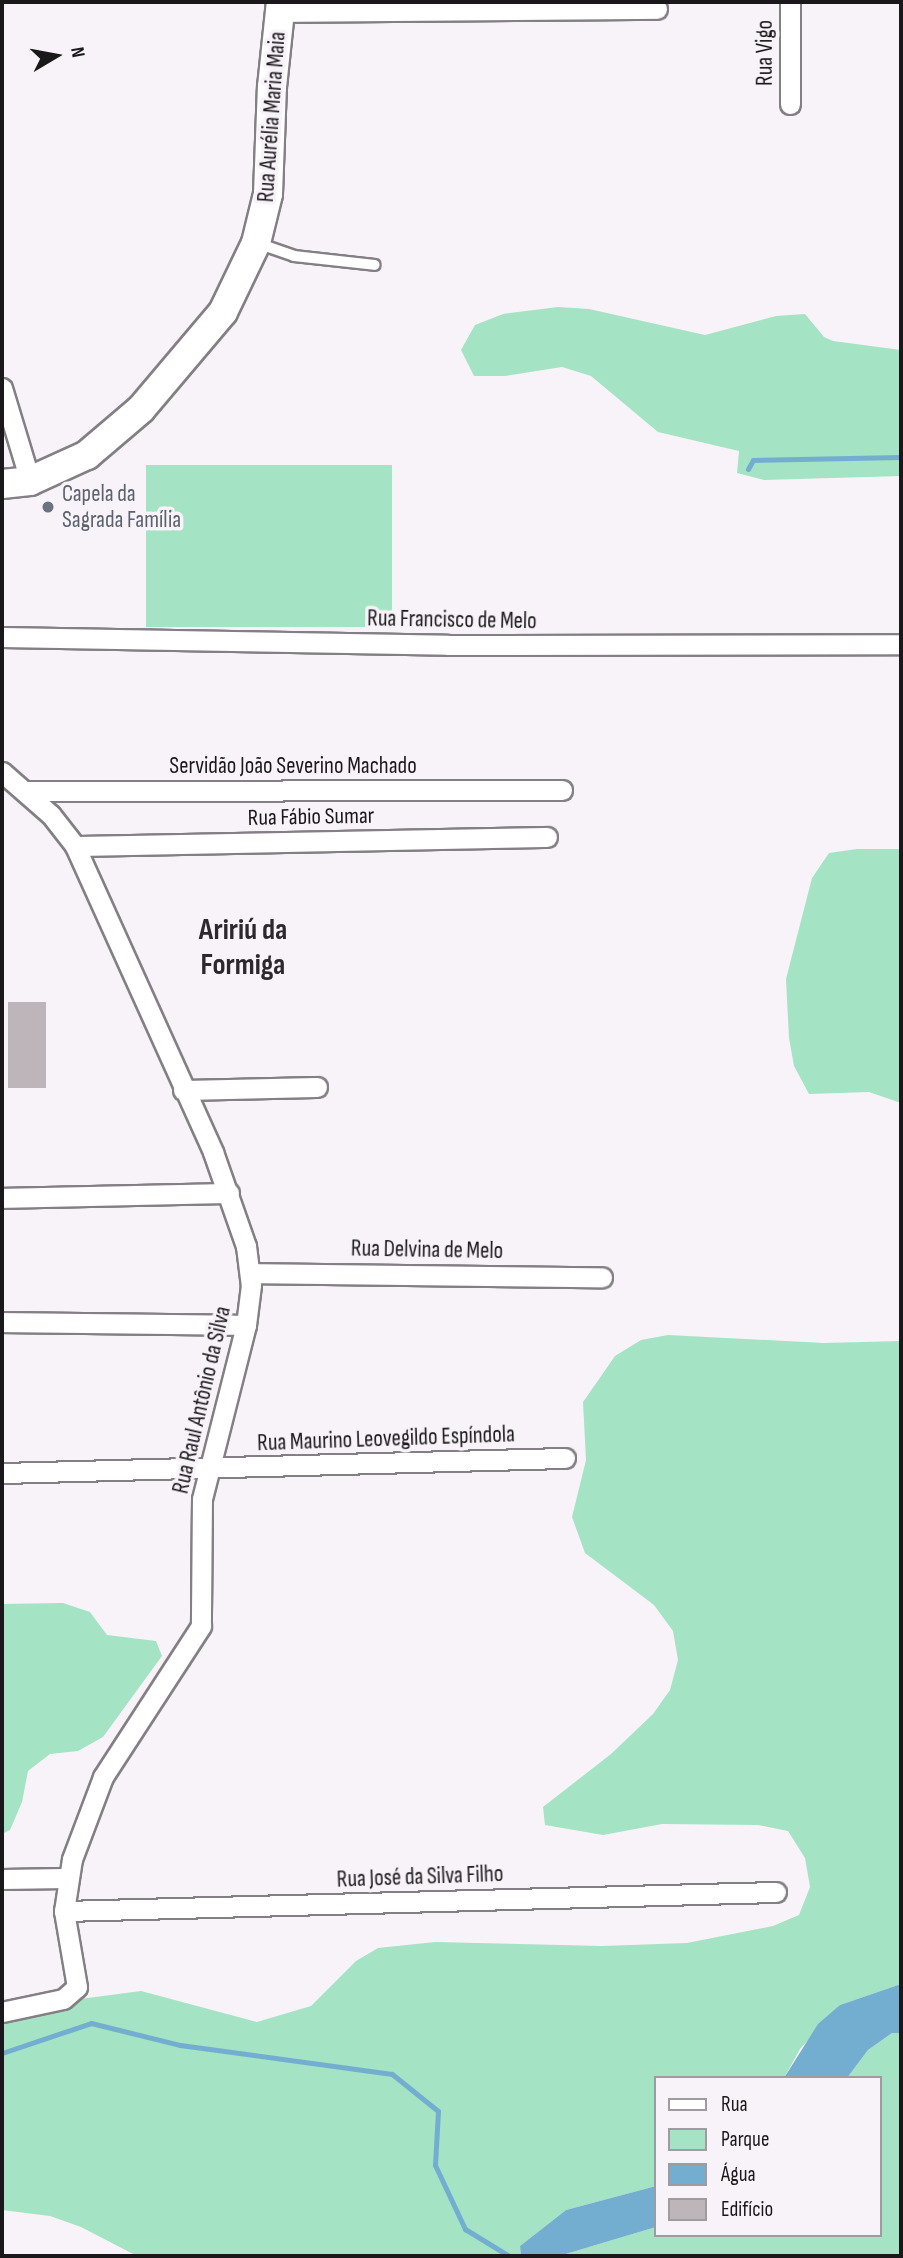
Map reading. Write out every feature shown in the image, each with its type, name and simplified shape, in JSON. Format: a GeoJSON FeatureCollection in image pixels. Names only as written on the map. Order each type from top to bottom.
{"type":"FeatureCollection","features":[{"type":"Feature","properties":{"kind":"street","name":"Rua Vigo"},"geometry":{"type":"LineString","coordinates":[[790,2],[790,104]]}},
{"type":"Feature","properties":{"kind":"street"},"geometry":{"type":"LineString","coordinates":[[281,7],[657,9]]}},
{"type":"Feature","properties":{"kind":"street","name":"Rua Aurélia Maria Maia"},"geometry":{"type":"LineString","coordinates":[[2,484],[30,481],[88,455],[141,409],[218,321],[256,243],[269,183],[272,87],[281,7]]}},
{"type":"Feature","properties":{"kind":"street"},"geometry":{"type":"LineString","coordinates":[[2,388],[30,481]]}},
{"type":"Feature","properties":{"kind":"street","name":"Rua Francisco de Melo"},"geometry":{"type":"LineString","coordinates":[[2,637],[501,645],[901,644]]}},
{"type":"Feature","properties":{"kind":"street","name":"Rua Raul Antônio da Silva"},"geometry":{"type":"LineString","coordinates":[[2,772],[51,815],[75,846],[229,1193],[250,1273],[246,1325],[209,1469],[200,1523],[201,1626],[103,1777],[66,1878],[64,1911],[77,1987],[64,1999],[2,2012]]}},
{"type":"Feature","properties":{"kind":"street","name":"Servidão João Severino Machado"},"geometry":{"type":"LineString","coordinates":[[24,791],[562,790]]}},
{"type":"Feature","properties":{"kind":"street","name":"Rua Fábio Sumar"},"geometry":{"type":"LineString","coordinates":[[75,846],[547,837]]}},
{"type":"Feature","properties":{"kind":"street"},"geometry":{"type":"LineString","coordinates":[[183,1090],[317,1087]]}},
{"type":"Feature","properties":{"kind":"street"},"geometry":{"type":"LineString","coordinates":[[2,1198],[229,1193]]}},
{"type":"Feature","properties":{"kind":"street","name":"Rua Delvina de Melo"},"geometry":{"type":"LineString","coordinates":[[250,1273],[602,1277]]}},
{"type":"Feature","properties":{"kind":"street"},"geometry":{"type":"LineString","coordinates":[[2,1322],[246,1325]]}},
{"type":"Feature","properties":{"kind":"street","name":"Rua Maurino Leovegildo Espíndola"},"geometry":{"type":"LineString","coordinates":[[2,1474],[565,1458]]}},
{"type":"Feature","properties":{"kind":"street"},"geometry":{"type":"LineString","coordinates":[[2,1879],[66,1878]]}},
{"type":"Feature","properties":{"kind":"street","name":"Rua José da Silva Filho"},"geometry":{"type":"LineString","coordinates":[[64,1911],[776,1892]]}},
{"type":"Feature","properties":{"kind":"lane"},"geometry":{"type":"LineString","coordinates":[[256,243],[294,256],[375,265]]}},
{"type":"Feature","properties":{"kind":"green space"},"geometry":{"type":"Polygon","coordinates":[[[558,307],[589,309],[705,335],[776,316],[805,314],[824,337],[833,341],[901,350],[901,476],[764,480],[737,473],[739,451],[658,432],[591,376],[562,367],[505,376],[474,376],[461,350],[475,325],[503,314],[558,307]]]}},
{"type":"Feature","properties":{"kind":"green space"},"geometry":{"type":"Polygon","coordinates":[[[146,465],[392,465],[392,627],[146,627],[146,465]]]}},
{"type":"Feature","properties":{"kind":"green space"},"geometry":{"type":"Polygon","coordinates":[[[857,849],[901,849],[901,1103],[869,1092],[809,1094],[794,1066],[789,1038],[786,979],[812,878],[829,853],[857,849]]]}},
{"type":"Feature","properties":{"kind":"green space"},"geometry":{"type":"Polygon","coordinates":[[[668,1335],[824,1343],[901,1341],[901,1984],[840,2005],[800,2049],[785,2076],[654,2076],[654,2187],[566,2210],[520,2246],[521,2256],[137,2256],[81,2227],[50,2216],[2,2210],[2,2025],[80,1999],[141,1991],[257,2022],[311,2006],[356,1961],[378,1948],[435,1942],[602,1946],[687,1943],[773,1926],[799,1915],[810,1887],[805,1858],[788,1831],[758,1825],[662,1824],[603,1835],[545,1825],[543,1807],[611,1754],[653,1714],[670,1690],[678,1660],[673,1631],[654,1605],[585,1553],[572,1517],[586,1460],[583,1402],[615,1356],[641,1340],[668,1335]]]}},
{"type":"Feature","properties":{"kind":"green space"},"geometry":{"type":"Polygon","coordinates":[[[63,1603],[90,1612],[107,1635],[156,1641],[162,1656],[103,1737],[78,1751],[50,1754],[28,1771],[22,1802],[10,1830],[2,1834],[2,1604],[63,1603]]]}},
{"type":"Feature","properties":{"kind":"green space"},"geometry":{"type":"Polygon","coordinates":[[[892,2033],[901,2033],[901,2256],[559,2256],[654,2228],[654,2237],[882,2237],[882,2076],[848,2076],[868,2050],[892,2033]]]}},
{"type":"Feature","properties":{"kind":"water"},"geometry":{"type":"Polygon","coordinates":[[[901,1984],[901,2033],[892,2033],[868,2050],[848,2076],[785,2076],[818,2024],[840,2005],[901,1984]]]}},
{"type":"Feature","properties":{"kind":"water"},"geometry":{"type":"Polygon","coordinates":[[[654,2187],[654,2228],[559,2256],[521,2256],[520,2246],[566,2210],[654,2187]]]}},
{"type":"Feature","properties":{"kind":"building"},"geometry":{"type":"Polygon","coordinates":[[[8,1002],[46,1002],[46,1088],[8,1088],[8,1002]]]}},
{"type":"Feature","properties":{"kind":"waterway"},"geometry":{"type":"LineString","coordinates":[[748,469],[753,460],[901,457]]}},
{"type":"Feature","properties":{"kind":"waterway"},"geometry":{"type":"LineString","coordinates":[[2,2053],[91,2023],[180,2045],[392,2074],[438,2111],[435,2165],[465,2229],[509,2256]]}},
{"type":"Feature","properties":{"kind":"place","name":"Capela da Sagrada Família"},"geometry":{"type":"Point","coordinates":[48,507]}},
{"type":"Feature","properties":{"kind":"district","name":"Aririú da Formiga"},"geometry":{"type":"Point","coordinates":[243,947]}}]}
